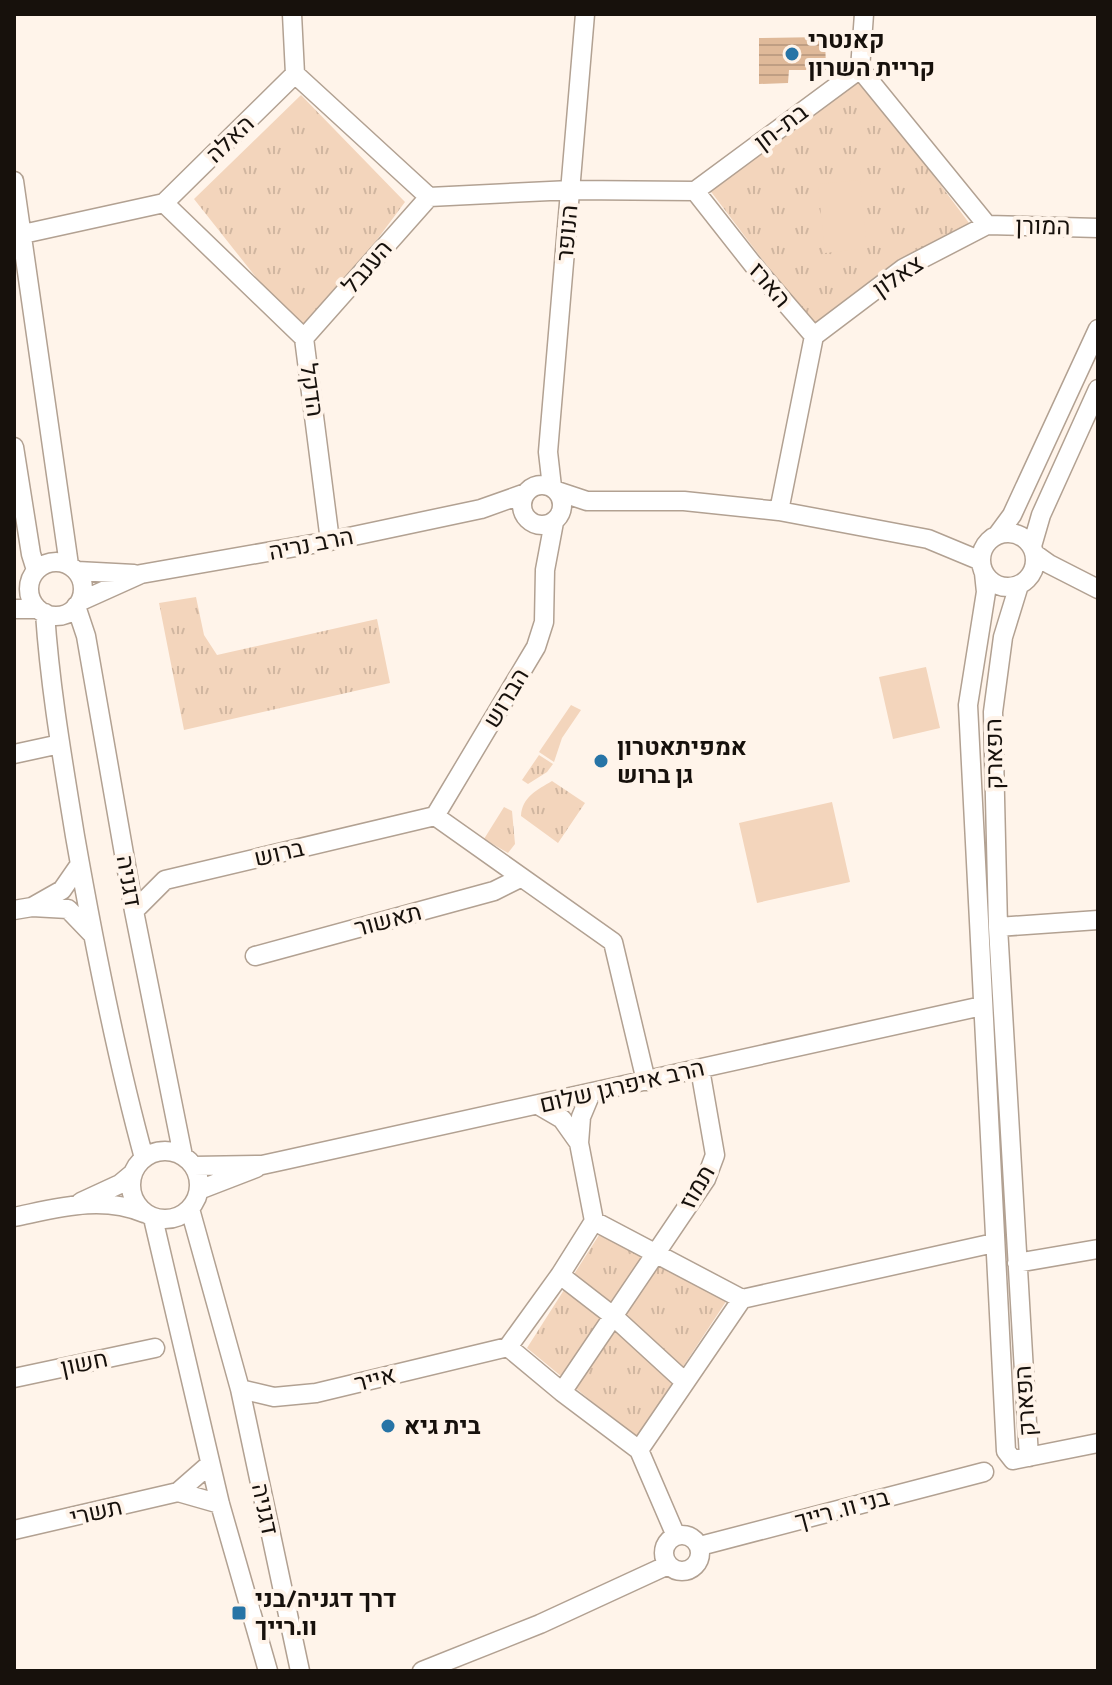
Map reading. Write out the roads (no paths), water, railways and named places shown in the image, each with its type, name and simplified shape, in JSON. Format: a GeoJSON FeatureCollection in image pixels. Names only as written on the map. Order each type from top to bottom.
{"type":"FeatureCollection","features":[{"type":"Feature","properties":{"kind":"street"},"geometry":{"type":"LineString","coordinates":[[292,14],[295,74],[429,197],[571,190],[695,191]]}},
{"type":"Feature","properties":{"kind":"street","name":"הנופר"},"geometry":{"type":"LineString","coordinates":[[554,489],[548,452],[585,14]]}},
{"type":"Feature","properties":{"kind":"street"},"geometry":{"type":"LineString","coordinates":[[864,14],[860,69],[987,225]]}},
{"type":"Feature","properties":{"kind":"street","name":"בת-חן"},"geometry":{"type":"LineString","coordinates":[[695,191],[860,69]]}},
{"type":"Feature","properties":{"kind":"street","name":"האלה"},"geometry":{"type":"LineString","coordinates":[[164,203],[295,74]]}},
{"type":"Feature","properties":{"kind":"street"},"geometry":{"type":"LineString","coordinates":[[14,181],[73,568],[83,586],[79,603],[63,615],[14,609]]}},
{"type":"Feature","properties":{"kind":"street","name":"הארז"},"geometry":{"type":"LineString","coordinates":[[695,191],[814,336]]}},
{"type":"Feature","properties":{"kind":"street","name":"הענבל"},"geometry":{"type":"LineString","coordinates":[[304,338],[429,197]]}},
{"type":"Feature","properties":{"kind":"street"},"geometry":{"type":"LineString","coordinates":[[23,234],[164,203]]}},
{"type":"Feature","properties":{"kind":"street","name":"הדקל"},"geometry":{"type":"LineString","coordinates":[[164,203],[304,338],[330,541]]}},
{"type":"Feature","properties":{"kind":"street","name":"המורן"},"geometry":{"type":"LineString","coordinates":[[987,225],[1098,228]]}},
{"type":"Feature","properties":{"kind":"street","name":"צאלון"},"geometry":{"type":"LineString","coordinates":[[814,336],[904,268],[987,225]]}},
{"type":"Feature","properties":{"kind":"street"},"geometry":{"type":"LineString","coordinates":[[983,567],[983,549],[1012,515],[1098,329]]}},
{"type":"Feature","properties":{"kind":"street"},"geometry":{"type":"LineString","coordinates":[[779,511],[814,336]]}},
{"type":"Feature","properties":{"kind":"street"},"geometry":{"type":"LineString","coordinates":[[928,539],[983,567],[995,584],[1011,587],[1023,582],[1033,571],[1041,515],[1098,389]]}},
{"type":"Feature","properties":{"kind":"street"},"geometry":{"type":"LineString","coordinates":[[14,447],[34,574],[30,595],[41,611]]}},
{"type":"Feature","properties":{"kind":"street","name":"הנופר"},"geometry":{"type":"LineString","coordinates":[[528,491],[548,452]]}},
{"type":"Feature","properties":{"kind":"street"},"geometry":{"type":"LineString","coordinates":[[587,501],[543,526],[529,520],[522,507],[528,491],[545,485],[587,501],[684,501],[779,511],[928,539],[1014,533],[1028,540],[1034,550],[1093,587]]}},
{"type":"Feature","properties":{"kind":"street"},"geometry":{"type":"LineString","coordinates":[[554,489],[563,504],[558,518]]}},
{"type":"Feature","properties":{"kind":"street","name":"הרב נריה"},"geometry":{"type":"LineString","coordinates":[[73,568],[141,574],[330,541],[481,509],[528,491]]}},
{"type":"Feature","properties":{"kind":"street","name":"הרב נריה"},"geometry":{"type":"LineString","coordinates":[[481,509],[529,520]]}},
{"type":"Feature","properties":{"kind":"street","name":"הברוש"},"geometry":{"type":"LineString","coordinates":[[435,816],[536,647],[544,622],[545,570],[558,518]]}},
{"type":"Feature","properties":{"kind":"street","name":"הברוש"},"geometry":{"type":"LineString","coordinates":[[529,520],[545,570]]}},
{"type":"Feature","properties":{"kind":"street"},"geometry":{"type":"LineString","coordinates":[[14,586],[54,562],[73,568]]}},
{"type":"Feature","properties":{"kind":"street","name":"הפארק"},"geometry":{"type":"LineString","coordinates":[[983,567],[986,592],[968,705],[1006,1451],[1013,1460],[1029,1457],[998,927],[993,712],[1003,637],[1023,582]]}},
{"type":"Feature","properties":{"kind":"street","name":"הרב נריה"},"geometry":{"type":"LineString","coordinates":[[79,603],[141,574]]}},
{"type":"Feature","properties":{"kind":"street"},"geometry":{"type":"LineString","coordinates":[[1023,582],[1093,587]]}},
{"type":"Feature","properties":{"kind":"street","name":"דגניה"},"geometry":{"type":"LineString","coordinates":[[79,603],[134,911],[189,1161]]}},
{"type":"Feature","properties":{"kind":"street","name":"דגניה"},"geometry":{"type":"LineString","coordinates":[[41,611],[93,935],[115,1042],[144,1158]]}},
{"type":"Feature","properties":{"kind":"street"},"geometry":{"type":"LineString","coordinates":[[14,754],[60,744]]}},
{"type":"Feature","properties":{"kind":"street"},"geometry":{"type":"LineString","coordinates":[[435,816],[613,942],[646,1081]]}},
{"type":"Feature","properties":{"kind":"street","name":"ברוש"},"geometry":{"type":"LineString","coordinates":[[134,911],[165,880],[435,816]]}},
{"type":"Feature","properties":{"kind":"street"},"geometry":{"type":"LineString","coordinates":[[23,909],[62,890],[80,864]]}},
{"type":"Feature","properties":{"kind":"street","name":"תאשור"},"geometry":{"type":"LineString","coordinates":[[255,956],[494,891],[520,878]]}},
{"type":"Feature","properties":{"kind":"street"},"geometry":{"type":"LineString","coordinates":[[23,909],[68,909],[93,935]]}},
{"type":"Feature","properties":{"kind":"street"},"geometry":{"type":"LineString","coordinates":[[998,927],[1098,920]]}},
{"type":"Feature","properties":{"kind":"street","name":"הרב איפרגן שלום"},"geometry":{"type":"LineString","coordinates":[[199,1190],[262,1165],[982,1006]]}},
{"type":"Feature","properties":{"kind":"street","name":"תמוז"},"geometry":{"type":"LineString","coordinates":[[659,1253],[706,1179],[715,1155],[700,1069]]}},
{"type":"Feature","properties":{"kind":"street"},"geometry":{"type":"LineString","coordinates":[[591,1093],[581,1117],[579,1143],[594,1221],[508,1347],[639,1450],[676,1536]]}},
{"type":"Feature","properties":{"kind":"street"},"geometry":{"type":"LineString","coordinates":[[538,1105],[562,1119],[579,1143]]}},
{"type":"Feature","properties":{"kind":"street"},"geometry":{"type":"LineString","coordinates":[[14,1217],[75,1204],[120,1184],[144,1158],[163,1150],[189,1161],[199,1178],[199,1190],[190,1209],[168,1219],[149,1216],[123,1204],[75,1204]]}},
{"type":"Feature","properties":{"kind":"street","name":"הרב איפרגן שלום"},"geometry":{"type":"LineString","coordinates":[[189,1161],[262,1165]]}},
{"type":"Feature","properties":{"kind":"street"},"geometry":{"type":"LineString","coordinates":[[132,1174],[131,1193],[136,1204],[149,1216]]}},
{"type":"Feature","properties":{"kind":"street","name":"דגניה"},"geometry":{"type":"LineString","coordinates":[[190,1209],[240,1389],[300,1671]]}},
{"type":"Feature","properties":{"kind":"street","name":"דגניה"},"geometry":{"type":"LineString","coordinates":[[149,1216],[220,1504],[268,1671]]}},
{"type":"Feature","properties":{"kind":"street"},"geometry":{"type":"LineString","coordinates":[[594,1221],[742,1299],[994,1243]]}},
{"type":"Feature","properties":{"kind":"street"},"geometry":{"type":"LineString","coordinates":[[1017,1263],[1098,1249]]}},
{"type":"Feature","properties":{"kind":"street"},"geometry":{"type":"LineString","coordinates":[[562,1392],[659,1253]]}},
{"type":"Feature","properties":{"kind":"street"},"geometry":{"type":"LineString","coordinates":[[560,1275],[613,1316],[685,1382]]}},
{"type":"Feature","properties":{"kind":"street"},"geometry":{"type":"LineString","coordinates":[[639,1450],[742,1299]]}},
{"type":"Feature","properties":{"kind":"street","name":"אייר"},"geometry":{"type":"LineString","coordinates":[[240,1389],[274,1397],[316,1393],[508,1347]]}},
{"type":"Feature","properties":{"kind":"street","name":"חשון"},"geometry":{"type":"LineString","coordinates":[[14,1378],[155,1348]]}},
{"type":"Feature","properties":{"kind":"street"},"geometry":{"type":"LineString","coordinates":[[1029,1457],[1098,1443]]}},
{"type":"Feature","properties":{"kind":"street","name":"תשרי"},"geometry":{"type":"LineString","coordinates":[[14,1530],[178,1492],[210,1464]]}},
{"type":"Feature","properties":{"kind":"street","name":"בני וו. רייך"},"geometry":{"type":"LineString","coordinates":[[700,1546],[984,1472]]}},
{"type":"Feature","properties":{"kind":"street","name":"תשרי"},"geometry":{"type":"LineString","coordinates":[[178,1492],[220,1504]]}},
{"type":"Feature","properties":{"kind":"street"},"geometry":{"type":"LineString","coordinates":[[422,1671],[540,1624],[668,1565],[684,1572],[695,1568],[701,1557],[700,1546],[692,1538],[676,1536]]}},
{"type":"Feature","properties":{"kind":"street"},"geometry":{"type":"LineString","coordinates":[[668,1565],[665,1548],[676,1536]]}},
{"type":"Feature","properties":{"kind":"place","name":"קאנטרי קריית השרון"},"geometry":{"type":"Point","coordinates":[792,54]}},
{"type":"Feature","properties":{"kind":"place","name":"אמפיתאטרון גן ברוש"},"geometry":{"type":"Point","coordinates":[601,761]}},
{"type":"Feature","properties":{"kind":"place","name":"בית גיא"},"geometry":{"type":"Point","coordinates":[388,1426]}},
{"type":"Feature","properties":{"kind":"place","name":"דרך דגניה/בני וו.רייך"},"geometry":{"type":"Point","coordinates":[239,1613]}}]}
